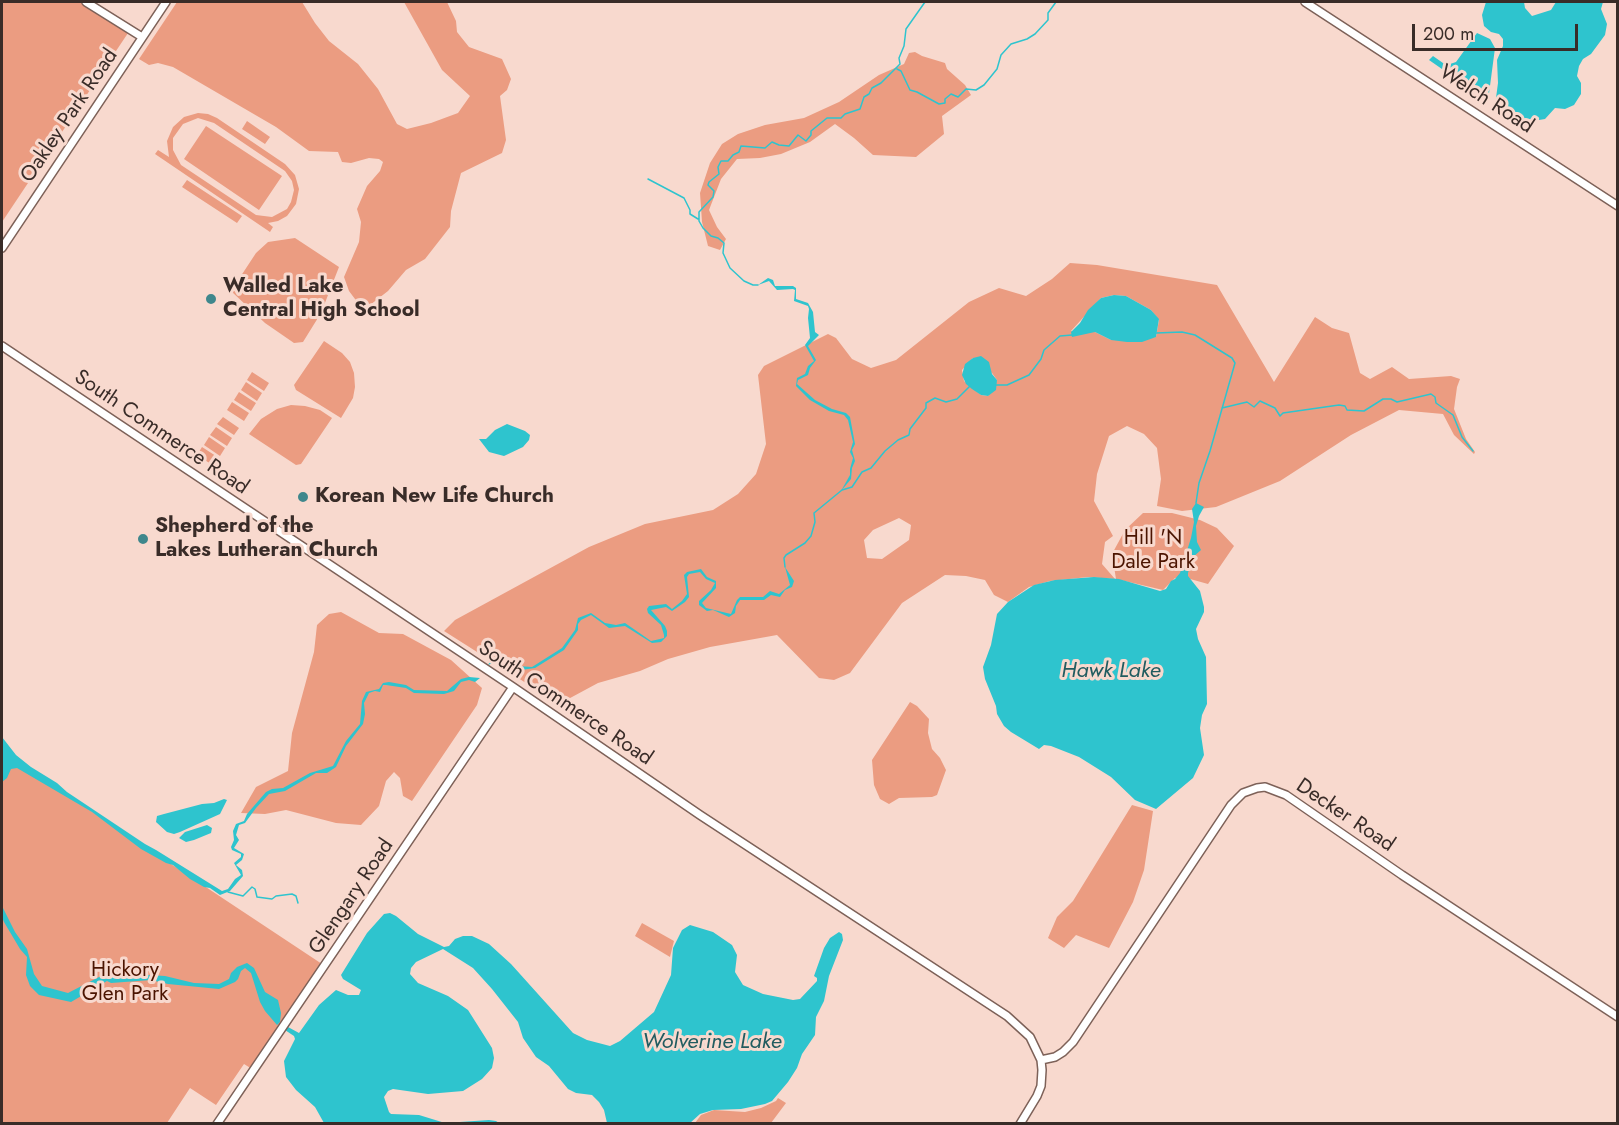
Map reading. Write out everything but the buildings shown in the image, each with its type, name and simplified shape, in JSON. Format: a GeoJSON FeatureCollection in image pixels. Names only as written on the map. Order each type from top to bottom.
{"type":"FeatureCollection","features":[{"type":"Feature","properties":{"kind":"street"},"geometry":{"type":"LineString","coordinates":[[86,2],[142,37]]}},
{"type":"Feature","properties":{"kind":"street","name":"Oakley Park Road"},"geometry":{"type":"LineString","coordinates":[[2,248],[166,2]]}},
{"type":"Feature","properties":{"kind":"street","name":"Welch Road"},"geometry":{"type":"LineString","coordinates":[[1305,2],[1617,206]]}},
{"type":"Feature","properties":{"kind":"street","name":"South Commerce Road"},"geometry":{"type":"LineString","coordinates":[[2,346],[513,687],[700,816],[1007,1016],[1030,1037],[1041,1060]]}},
{"type":"Feature","properties":{"kind":"street","name":"Glengary Road"},"geometry":{"type":"LineString","coordinates":[[217,1124],[513,687]]}},
{"type":"Feature","properties":{"kind":"street","name":"Decker Road"},"geometry":{"type":"LineString","coordinates":[[1041,1060],[1055,1057],[1073,1042],[1231,805],[1243,793],[1257,788],[1275,790],[1286,795],[1402,875],[1617,1017]]}},
{"type":"Feature","properties":{"kind":"street"},"geometry":{"type":"LineString","coordinates":[[1020,1124],[1041,1086],[1041,1060]]}},
{"type":"Feature","properties":{"kind":"green space"},"geometry":{"type":"Polygon","coordinates":[[[2,2],[83,2],[130,30],[2,222],[2,2]]]}},
{"type":"Feature","properties":{"kind":"green space"},"geometry":{"type":"Polygon","coordinates":[[[177,2],[302,2],[329,41],[358,64],[378,89],[397,124],[407,129],[458,113],[470,96],[442,70],[404,2],[447,2],[456,21],[457,32],[469,47],[502,59],[511,79],[507,90],[500,96],[506,140],[502,153],[461,173],[451,211],[450,227],[425,259],[406,270],[388,291],[370,305],[358,303],[349,291],[344,277],[359,242],[361,222],[357,209],[367,186],[380,171],[383,162],[369,158],[351,163],[342,162],[338,152],[309,151],[276,127],[173,67],[158,63],[149,65],[139,59],[177,2]]]}},
{"type":"Feature","properties":{"kind":"green space"},"geometry":{"type":"Polygon","coordinates":[[[915,52],[945,63],[947,69],[965,85],[971,95],[942,116],[944,134],[916,157],[873,155],[835,124],[810,142],[781,154],[737,159],[721,179],[709,210],[726,239],[720,250],[708,246],[702,222],[700,193],[710,163],[722,144],[738,134],[765,125],[804,118],[839,102],[879,75],[904,64],[909,53],[915,52]]]}},
{"type":"Feature","properties":{"kind":"green space"},"geometry":{"type":"Polygon","coordinates":[[[198,113],[217,118],[285,164],[295,175],[299,189],[296,204],[287,216],[268,223],[273,227],[270,232],[155,154],[158,150],[169,157],[167,141],[173,127],[184,117],[198,113]],[[198,118],[183,124],[173,138],[173,150],[181,165],[256,215],[272,217],[287,209],[294,190],[292,181],[285,171],[214,123],[198,118]]]}},
{"type":"Feature","properties":{"kind":"green space"},"geometry":{"type":"Polygon","coordinates":[[[247,121],[270,137],[265,144],[242,129],[247,121]]]}},
{"type":"Feature","properties":{"kind":"green space"},"geometry":{"type":"Polygon","coordinates":[[[206,126],[282,176],[259,210],[184,159],[206,126]]]}},
{"type":"Feature","properties":{"kind":"green space"},"geometry":{"type":"Polygon","coordinates":[[[187,180],[242,216],[237,223],[182,187],[187,180]]]}},
{"type":"Feature","properties":{"kind":"green space"},"geometry":{"type":"Polygon","coordinates":[[[295,238],[339,267],[321,313],[303,342],[294,343],[265,323],[231,291],[256,253],[268,242],[295,238]]]}},
{"type":"Feature","properties":{"kind":"green space"},"geometry":{"type":"Polygon","coordinates":[[[1070,263],[1097,265],[1217,285],[1274,382],[1315,317],[1332,328],[1349,333],[1360,373],[1370,379],[1392,367],[1409,379],[1451,376],[1460,379],[1454,409],[1466,439],[1475,452],[1474,454],[1454,435],[1443,414],[1399,410],[1351,435],[1280,481],[1216,507],[1182,511],[1157,506],[1161,479],[1157,448],[1144,434],[1127,426],[1109,436],[1097,474],[1094,501],[1113,536],[1105,542],[1102,564],[1115,579],[1088,577],[1050,581],[1029,587],[1008,602],[994,595],[985,580],[945,575],[902,603],[850,673],[834,680],[819,678],[777,635],[710,647],[668,659],[640,671],[598,683],[559,704],[444,631],[455,620],[589,547],[645,524],[713,510],[738,494],[756,474],[766,444],[758,375],[764,366],[828,334],[836,338],[852,359],[871,368],[896,360],[969,302],[999,288],[1026,296],[1052,279],[1070,263]],[[1114,295],[1101,298],[1071,331],[1095,332],[1111,340],[1156,337],[1159,320],[1151,310],[1126,296],[1114,295]],[[973,358],[962,370],[964,381],[981,395],[988,396],[997,380],[992,373],[973,358]],[[899,518],[873,530],[864,540],[867,558],[882,559],[909,540],[911,525],[899,518]]]}},
{"type":"Feature","properties":{"kind":"green space"},"geometry":{"type":"Polygon","coordinates":[[[324,341],[342,353],[350,362],[354,373],[353,398],[341,418],[296,390],[294,385],[324,341]]]}},
{"type":"Feature","properties":{"kind":"green space"},"geometry":{"type":"Polygon","coordinates":[[[252,372],[269,383],[264,391],[247,380],[252,372]]]}},
{"type":"Feature","properties":{"kind":"green space"},"geometry":{"type":"Polygon","coordinates":[[[246,382],[262,393],[257,401],[241,390],[246,382]]]}},
{"type":"Feature","properties":{"kind":"green space"},"geometry":{"type":"Polygon","coordinates":[[[239,392],[256,403],[251,411],[234,400],[239,392]]]}},
{"type":"Feature","properties":{"kind":"green space"},"geometry":{"type":"Polygon","coordinates":[[[232,402],[249,413],[244,421],[227,410],[232,402]]]}},
{"type":"Feature","properties":{"kind":"green space"},"geometry":{"type":"Polygon","coordinates":[[[291,405],[320,410],[332,418],[301,464],[296,465],[249,434],[261,419],[277,409],[291,405]]]}},
{"type":"Feature","properties":{"kind":"green space"},"geometry":{"type":"Polygon","coordinates":[[[223,417],[239,428],[234,435],[217,424],[223,417]]]}},
{"type":"Feature","properties":{"kind":"green space"},"geometry":{"type":"Polygon","coordinates":[[[216,427],[232,438],[227,446],[210,435],[216,427]]]}},
{"type":"Feature","properties":{"kind":"green space"},"geometry":{"type":"Polygon","coordinates":[[[209,437],[225,448],[220,456],[204,445],[209,437]]]}},
{"type":"Feature","properties":{"kind":"green space"},"geometry":{"type":"Polygon","coordinates":[[[202,447],[219,458],[214,466],[197,455],[202,447]]]}},
{"type":"Feature","properties":{"kind":"green space","name":"Hill 'N Dale Park"},"geometry":{"type":"Polygon","coordinates":[[[1143,513],[1172,513],[1200,520],[1217,528],[1234,546],[1208,584],[1183,577],[1175,578],[1163,590],[1116,579],[1112,554],[1125,530],[1143,513]]]}},
{"type":"Feature","properties":{"kind":"green space"},"geometry":{"type":"Polygon","coordinates":[[[341,612],[379,633],[403,634],[451,660],[482,688],[477,705],[412,801],[403,796],[400,778],[394,772],[386,781],[379,806],[361,825],[336,823],[286,810],[265,814],[241,813],[256,787],[288,771],[292,733],[314,652],[317,625],[329,614],[341,612]]]}},
{"type":"Feature","properties":{"kind":"green space"},"geometry":{"type":"Polygon","coordinates":[[[910,702],[929,719],[928,733],[932,749],[946,770],[937,795],[899,798],[889,804],[880,799],[874,785],[872,760],[910,702]]]}},
{"type":"Feature","properties":{"kind":"green space","name":"Hickory Glen Park"},"geometry":{"type":"Polygon","coordinates":[[[2,752],[322,964],[252,1069],[244,1064],[216,1105],[190,1088],[167,1123],[2,1123],[2,752]]]}},
{"type":"Feature","properties":{"kind":"green space"},"geometry":{"type":"Polygon","coordinates":[[[1132,805],[1153,811],[1144,870],[1133,902],[1109,948],[1076,935],[1064,948],[1048,938],[1057,917],[1073,901],[1132,805]]]}},
{"type":"Feature","properties":{"kind":"green space"},"geometry":{"type":"Polygon","coordinates":[[[642,923],[674,941],[670,957],[635,936],[642,923]]]}},
{"type":"Feature","properties":{"kind":"green space"},"geometry":{"type":"Polygon","coordinates":[[[778,1098],[786,1103],[771,1123],[695,1123],[701,1115],[714,1110],[745,1112],[761,1108],[778,1098]]]}},
{"type":"Feature","properties":{"kind":"water"},"geometry":{"type":"Polygon","coordinates":[[[1486,2],[1524,2],[1525,8],[1532,16],[1551,10],[1556,2],[1603,2],[1601,9],[1607,24],[1605,35],[1579,66],[1577,76],[1581,83],[1581,94],[1574,105],[1565,109],[1555,108],[1545,119],[1539,120],[1525,119],[1501,105],[1496,98],[1497,60],[1503,46],[1503,39],[1499,34],[1491,32],[1484,26],[1482,15],[1486,2]]]}},
{"type":"Feature","properties":{"kind":"water"},"geometry":{"type":"Polygon","coordinates":[[[1477,33],[1490,39],[1495,48],[1488,101],[1429,60],[1433,56],[1443,63],[1456,62],[1477,33]]]}},
{"type":"Feature","properties":{"kind":"water"},"geometry":{"type":"Polygon","coordinates":[[[768,278],[773,280],[775,286],[796,288],[796,299],[808,303],[813,312],[815,332],[819,335],[808,346],[816,360],[808,375],[798,380],[797,384],[815,400],[846,413],[850,417],[855,444],[852,450],[855,461],[851,479],[841,491],[850,475],[853,458],[850,452],[853,442],[848,420],[844,415],[829,411],[810,400],[796,386],[797,378],[805,374],[808,366],[814,361],[805,345],[810,338],[809,309],[808,306],[794,301],[795,290],[793,289],[777,290],[769,281],[758,285],[768,278]]]}},
{"type":"Feature","properties":{"kind":"water"},"geometry":{"type":"Polygon","coordinates":[[[1114,295],[1126,296],[1151,310],[1159,319],[1156,337],[1142,342],[1127,342],[1111,340],[1095,332],[1072,337],[1071,332],[1088,310],[1101,298],[1114,295]]]}},
{"type":"Feature","properties":{"kind":"water"},"geometry":{"type":"Polygon","coordinates":[[[981,356],[989,362],[992,374],[997,380],[996,390],[988,396],[981,395],[972,389],[966,384],[962,375],[965,364],[981,356]]]}},
{"type":"Feature","properties":{"kind":"water"},"geometry":{"type":"Polygon","coordinates":[[[507,424],[525,431],[530,435],[529,440],[523,447],[504,456],[489,452],[479,439],[486,439],[495,430],[507,424]]]}},
{"type":"Feature","properties":{"kind":"water","name":"Hawk Lake"},"geometry":{"type":"Polygon","coordinates":[[[1196,503],[1204,507],[1196,526],[1197,542],[1201,550],[1193,557],[1188,576],[1200,591],[1204,607],[1196,629],[1206,657],[1207,704],[1200,728],[1204,755],[1193,778],[1156,809],[1135,800],[1111,777],[1079,757],[1051,746],[1044,745],[1039,749],[1011,732],[1004,726],[997,714],[983,667],[991,645],[997,614],[1008,602],[1034,585],[1055,580],[1094,577],[1119,579],[1160,591],[1166,589],[1180,573],[1191,538],[1194,522],[1192,509],[1196,503]]]}},
{"type":"Feature","properties":{"kind":"water"},"geometry":{"type":"Polygon","coordinates":[[[785,567],[794,581],[792,587],[785,590],[780,597],[771,595],[764,600],[740,600],[735,613],[729,617],[713,610],[707,611],[699,605],[699,601],[715,583],[706,579],[700,572],[689,574],[687,577],[689,597],[685,602],[672,611],[666,607],[651,610],[667,631],[667,636],[661,642],[652,643],[625,626],[609,628],[591,615],[581,620],[578,630],[564,650],[535,668],[521,670],[497,661],[488,665],[492,659],[503,659],[518,666],[532,667],[562,648],[575,630],[578,618],[591,613],[605,623],[616,625],[625,623],[651,641],[664,638],[661,625],[648,613],[647,609],[649,606],[666,604],[672,609],[682,601],[687,594],[684,575],[687,572],[701,569],[707,577],[716,581],[716,588],[702,603],[706,608],[731,614],[740,597],[763,597],[770,591],[779,594],[790,585],[785,567]]]}},
{"type":"Feature","properties":{"kind":"water"},"geometry":{"type":"Polygon","coordinates":[[[480,678],[475,682],[469,680],[461,682],[454,691],[444,694],[414,693],[406,688],[386,685],[383,685],[380,692],[369,693],[364,703],[363,724],[346,746],[336,767],[327,773],[316,773],[285,791],[269,794],[245,823],[239,825],[236,835],[239,840],[234,848],[244,854],[242,860],[236,865],[242,870],[243,876],[230,891],[220,895],[190,879],[173,865],[141,849],[92,812],[17,768],[11,769],[7,778],[2,782],[2,737],[16,755],[31,767],[145,844],[222,891],[228,889],[241,875],[234,863],[241,857],[241,854],[232,850],[231,847],[236,824],[244,821],[247,814],[266,792],[283,788],[310,773],[333,766],[346,741],[360,724],[362,701],[366,692],[379,689],[383,683],[389,682],[406,685],[414,690],[447,691],[461,679],[480,678]]]}},
{"type":"Feature","properties":{"kind":"water"},"geometry":{"type":"Polygon","coordinates":[[[227,800],[220,814],[180,832],[174,834],[167,832],[156,822],[157,816],[227,800]]]}},
{"type":"Feature","properties":{"kind":"water"},"geometry":{"type":"Polygon","coordinates":[[[207,825],[212,828],[211,833],[186,842],[179,838],[185,832],[207,825]]]}},
{"type":"Feature","properties":{"kind":"water"},"geometry":{"type":"Polygon","coordinates":[[[2,906],[15,932],[27,949],[34,974],[42,986],[68,993],[101,976],[134,974],[165,976],[194,983],[219,984],[229,979],[237,967],[247,963],[254,968],[265,992],[278,1000],[281,1013],[280,1022],[277,1025],[265,1011],[251,973],[245,968],[235,982],[219,989],[151,980],[111,983],[107,981],[71,1002],[39,995],[30,986],[26,975],[27,957],[4,922],[2,906]]]}},
{"type":"Feature","properties":{"kind":"water","name":"Wolverine Lake"},"geometry":{"type":"Polygon","coordinates":[[[390,913],[418,934],[444,947],[463,936],[472,936],[489,944],[511,964],[573,1033],[587,1040],[610,1046],[620,1041],[654,1012],[671,975],[673,948],[682,930],[690,925],[713,932],[732,945],[737,955],[735,972],[743,985],[763,994],[793,1000],[800,999],[817,981],[814,976],[830,938],[839,932],[843,940],[829,976],[824,1001],[816,1017],[815,1035],[802,1054],[788,1082],[772,1101],[765,1104],[741,1109],[713,1110],[700,1114],[690,1123],[607,1123],[604,1110],[592,1095],[576,1093],[568,1089],[549,1066],[536,1057],[523,1038],[518,1022],[473,968],[443,949],[416,962],[410,974],[418,983],[448,996],[468,1010],[492,1048],[494,1058],[492,1068],[482,1079],[463,1091],[428,1094],[393,1089],[388,1091],[384,1097],[391,1114],[419,1115],[445,1123],[324,1123],[315,1107],[296,1090],[286,1077],[284,1061],[295,1039],[285,1030],[288,1027],[299,1033],[319,1005],[336,990],[348,995],[359,995],[361,990],[343,979],[341,975],[367,933],[384,914],[390,913]]]}},
{"type":"Feature","properties":{"kind":"water"},"geometry":{"type":"Polygon","coordinates":[[[489,1120],[499,1123],[445,1123],[489,1120]]]}},
{"type":"Feature","properties":{"kind":"waterway"},"geometry":{"type":"LineString","coordinates":[[758,285],[744,281],[730,268],[723,253],[724,243],[711,236],[699,221],[699,212],[713,197],[714,191],[708,185],[719,174],[718,167],[721,161],[728,161],[739,152],[741,146],[765,148],[772,142],[789,146],[798,135],[806,141],[811,131],[827,118],[841,118],[845,114],[860,109],[864,97],[900,64],[899,58],[904,46],[906,29],[925,2]]}},
{"type":"Feature","properties":{"kind":"waterway"},"geometry":{"type":"LineString","coordinates":[[897,69],[901,71],[910,90],[939,104],[945,103],[945,99],[951,94],[958,97],[966,89],[976,90],[984,85],[997,69],[1001,55],[1011,44],[1035,34],[1048,20],[1048,13],[1056,2]]}},
{"type":"Feature","properties":{"kind":"waterway"},"geometry":{"type":"LineString","coordinates":[[648,179],[684,198],[690,214],[698,219]]}},
{"type":"Feature","properties":{"kind":"waterway"},"geometry":{"type":"LineString","coordinates":[[1156,333],[1182,332],[1195,335],[1232,358],[1235,363],[1199,483],[1196,503]]}},
{"type":"Feature","properties":{"kind":"waterway"},"geometry":{"type":"LineString","coordinates":[[996,385],[1007,385],[1029,375],[1041,359],[1044,350],[1060,336],[1072,335]]}},
{"type":"Feature","properties":{"kind":"waterway"},"geometry":{"type":"LineString","coordinates":[[785,567],[786,555],[805,543],[811,536],[815,522],[814,513],[842,490],[852,487],[862,472],[871,468],[885,451],[898,440],[909,435],[910,429],[926,408],[926,403],[935,398],[946,402],[957,399],[970,386]]}},
{"type":"Feature","properties":{"kind":"waterway"},"geometry":{"type":"LineString","coordinates":[[1222,408],[1247,402],[1254,407],[1260,401],[1275,408],[1280,416],[1283,413],[1339,405],[1345,406],[1347,410],[1364,411],[1383,399],[1397,402],[1431,394],[1435,397],[1436,403],[1453,415],[1462,437],[1473,451]]}},
{"type":"Feature","properties":{"kind":"waterway"},"geometry":{"type":"LineString","coordinates":[[228,892],[243,896],[252,887],[257,897],[272,899],[276,896],[292,894],[296,896],[298,903]]}},
{"type":"Feature","properties":{"kind":"place","name":"Walled Lake Central High School"},"geometry":{"type":"Point","coordinates":[211,299]}},
{"type":"Feature","properties":{"kind":"place","name":"Korean New Life Church"},"geometry":{"type":"Point","coordinates":[303,497]}},
{"type":"Feature","properties":{"kind":"place","name":"Shepherd of the Lakes Lutheran Church"},"geometry":{"type":"Point","coordinates":[143,539]}}]}
